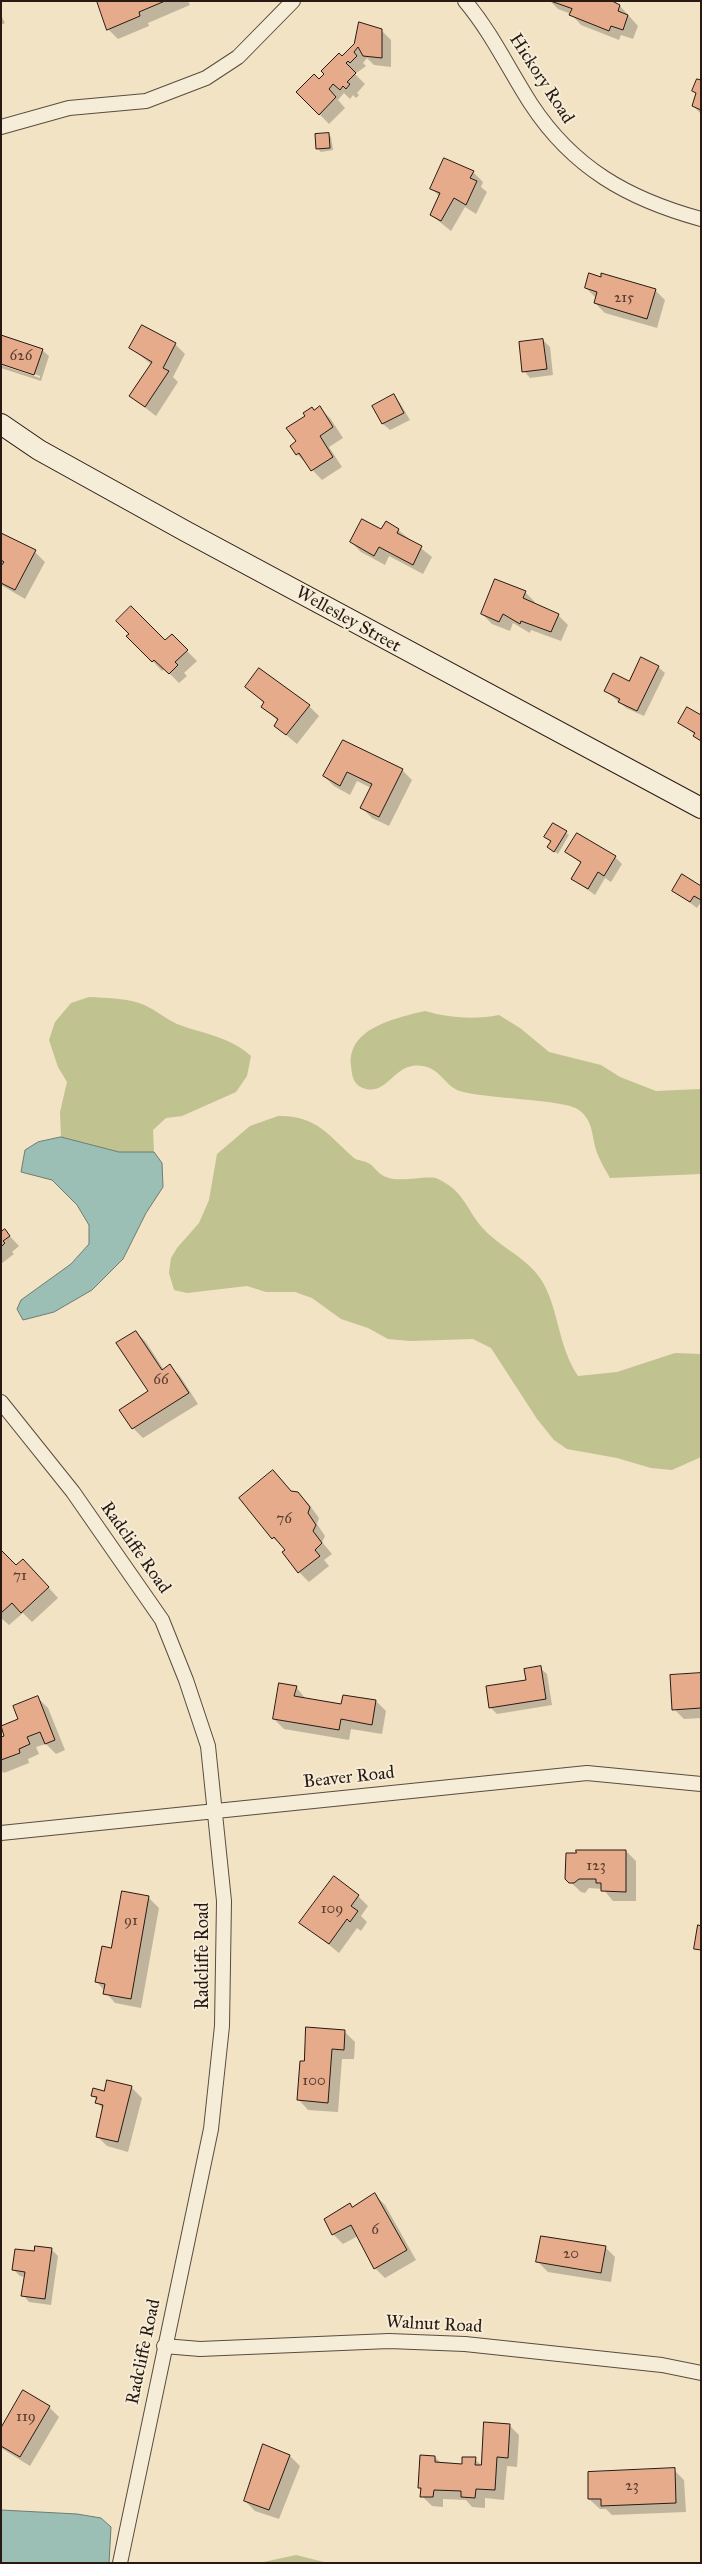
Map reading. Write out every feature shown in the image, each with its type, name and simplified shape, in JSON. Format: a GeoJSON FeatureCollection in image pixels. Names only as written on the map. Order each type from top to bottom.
{"type":"FeatureCollection","features":[{"type":"Feature","properties":{"kind":"main road","name":"Wellesley Street"},"geometry":{"type":"LineString","coordinates":[[1,424],[39,450],[187,532],[701,808]]}},
{"type":"Feature","properties":{"kind":"street"},"geometry":{"type":"LineString","coordinates":[[1,127],[69,108],[146,100],[206,78],[238,57],[293,1]]}},
{"type":"Feature","properties":{"kind":"street","name":"Hickory Road"},"geometry":{"type":"LineString","coordinates":[[465,1],[481,20],[530,103],[564,147],[587,168],[610,183],[663,207],[701,219]]}},
{"type":"Feature","properties":{"kind":"street","name":"Radcliffe Road"},"geometry":{"type":"LineString","coordinates":[[1,1402],[73,1492],[162,1620],[186,1680],[208,1746],[224,1901],[222,2026],[211,2130],[193,2221],[164,2346],[120,2563]]}},
{"type":"Feature","properties":{"kind":"street","name":"Beaver Road"},"geometry":{"type":"LineString","coordinates":[[1,1833],[587,1773],[701,1784]]}},
{"type":"Feature","properties":{"kind":"street","name":"Walnut Road"},"geometry":{"type":"LineString","coordinates":[[164,2346],[200,2349],[389,2340],[465,2344],[662,2365],[701,2373]]}},
{"type":"Feature","properties":{"kind":"green space"},"geometry":{"type":"Polygon","coordinates":[[[89,997],[133,1001],[149,1007],[177,1024],[216,1036],[234,1044],[251,1056],[247,1076],[236,1092],[182,1116],[166,1118],[153,1130],[154,1152],[119,1152],[61,1137],[60,1112],[67,1082],[58,1067],[49,1040],[55,1022],[71,1003],[89,997]]]}},
{"type":"Feature","properties":{"kind":"green space"},"geometry":{"type":"Polygon","coordinates":[[[425,1011],[462,1018],[499,1015],[520,1028],[549,1052],[601,1065],[620,1077],[656,1091],[701,1089],[701,1174],[610,1178],[598,1155],[588,1120],[579,1110],[571,1106],[542,1101],[487,1096],[460,1091],[435,1071],[421,1066],[405,1068],[381,1087],[375,1089],[359,1086],[353,1077],[351,1066],[352,1053],[357,1042],[365,1034],[388,1021],[425,1011]]]}},
{"type":"Feature","properties":{"kind":"green space"},"geometry":{"type":"Polygon","coordinates":[[[278,1116],[302,1119],[312,1123],[329,1134],[354,1158],[370,1164],[380,1174],[388,1178],[433,1178],[438,1179],[453,1189],[463,1199],[480,1225],[494,1239],[527,1263],[540,1278],[551,1301],[566,1352],[578,1376],[617,1372],[675,1353],[701,1354],[701,1457],[672,1470],[651,1468],[617,1458],[567,1449],[554,1440],[537,1419],[491,1348],[473,1339],[410,1341],[388,1339],[368,1328],[341,1319],[312,1298],[295,1292],[266,1292],[247,1286],[187,1293],[174,1290],[169,1273],[171,1258],[177,1248],[199,1223],[209,1200],[217,1154],[250,1126],[278,1116]]]}},
{"type":"Feature","properties":{"kind":"green space"},"geometry":{"type":"Polygon","coordinates":[[[296,2555],[328,2563],[259,2563],[296,2555]]]}},
{"type":"Feature","properties":{"kind":"water"},"geometry":{"type":"Polygon","coordinates":[[[61,1137],[119,1152],[154,1152],[162,1163],[163,1187],[146,1213],[123,1259],[92,1290],[54,1312],[23,1320],[17,1309],[21,1300],[71,1264],[89,1244],[89,1225],[77,1205],[52,1180],[21,1172],[25,1150],[38,1142],[61,1137]]]}},
{"type":"Feature","properties":{"kind":"water"},"geometry":{"type":"Polygon","coordinates":[[[1,2510],[77,2514],[101,2518],[111,2527],[109,2563],[1,2563],[1,2510]]]}},
{"type":"Feature","properties":{"kind":"building"},"geometry":{"type":"Polygon","coordinates":[[[97,1],[165,1],[139,12],[140,16],[107,30],[97,1]]]}},
{"type":"Feature","properties":{"kind":"building"},"geometry":{"type":"Polygon","coordinates":[[[551,1],[612,1],[620,5],[618,11],[628,15],[623,30],[611,26],[609,31],[569,15],[572,9],[551,1]]]}},
{"type":"Feature","properties":{"kind":"building"},"geometry":{"type":"Polygon","coordinates":[[[359,22],[382,29],[382,58],[363,56],[358,47],[354,52],[357,56],[350,63],[348,61],[346,63],[356,73],[347,82],[350,84],[346,89],[343,86],[340,90],[333,84],[329,89],[336,97],[319,115],[296,92],[314,74],[319,79],[324,74],[321,71],[339,53],[342,56],[354,44],[359,22]]]}},
{"type":"Feature","properties":{"kind":"building"},"geometry":{"type":"Polygon","coordinates":[[[697,79],[701,80],[701,110],[692,106],[696,93],[692,91],[697,79]]]}},
{"type":"Feature","properties":{"kind":"building"},"geometry":{"type":"Polygon","coordinates":[[[329,133],[330,148],[316,149],[315,134],[329,133]]]}},
{"type":"Feature","properties":{"kind":"building"},"geometry":{"type":"Polygon","coordinates":[[[444,158],[474,171],[470,178],[477,181],[466,205],[454,198],[441,221],[430,215],[440,193],[430,189],[444,158]]]}},
{"type":"Feature","properties":{"kind":"building"},"geometry":{"type":"Polygon","coordinates":[[[589,273],[601,277],[601,273],[656,289],[647,319],[594,303],[597,292],[585,288],[589,273]]]}},
{"type":"Feature","properties":{"kind":"building"},"geometry":{"type":"Polygon","coordinates":[[[142,325],[176,343],[163,368],[169,371],[145,407],[129,396],[152,362],[129,348],[142,325]]]}},
{"type":"Feature","properties":{"kind":"building"},"geometry":{"type":"Polygon","coordinates":[[[1,335],[43,349],[34,375],[1,364],[1,335]]]}},
{"type":"Feature","properties":{"kind":"building"},"geometry":{"type":"Polygon","coordinates":[[[543,339],[547,369],[522,372],[519,342],[543,339]]]}},
{"type":"Feature","properties":{"kind":"building"},"geometry":{"type":"Polygon","coordinates":[[[394,394],[404,413],[382,424],[372,406],[394,394]]]}},
{"type":"Feature","properties":{"kind":"building"},"geometry":{"type":"Polygon","coordinates":[[[320,406],[333,427],[320,436],[333,457],[311,471],[299,453],[296,455],[290,446],[296,441],[286,428],[305,416],[303,413],[312,407],[314,410],[320,406]]]}},
{"type":"Feature","properties":{"kind":"building"},"geometry":{"type":"Polygon","coordinates":[[[362,519],[381,529],[386,521],[399,529],[397,533],[422,546],[413,565],[379,547],[374,556],[350,542],[362,519]]]}},
{"type":"Feature","properties":{"kind":"building"},"geometry":{"type":"Polygon","coordinates":[[[1,533],[36,550],[15,590],[1,583],[1,566],[4,562],[1,560],[1,533]]]}},
{"type":"Feature","properties":{"kind":"building"},"geometry":{"type":"Polygon","coordinates":[[[495,579],[526,591],[523,598],[559,614],[551,632],[521,621],[520,624],[503,614],[499,622],[481,614],[495,579]]]}},
{"type":"Feature","properties":{"kind":"building"},"geometry":{"type":"Polygon","coordinates":[[[131,606],[165,640],[172,634],[188,650],[175,662],[178,665],[169,674],[154,660],[152,662],[126,636],[129,634],[116,621],[131,606]]]}},
{"type":"Feature","properties":{"kind":"building"},"geometry":{"type":"Polygon","coordinates":[[[641,657],[659,666],[637,711],[618,702],[620,699],[604,691],[613,673],[629,681],[641,657]]]}},
{"type":"Feature","properties":{"kind":"building"},"geometry":{"type":"Polygon","coordinates":[[[259,668],[310,705],[286,735],[274,726],[278,719],[261,707],[264,702],[245,687],[259,668]]]}},
{"type":"Feature","properties":{"kind":"building"},"geometry":{"type":"Polygon","coordinates":[[[687,707],[701,715],[701,741],[693,736],[695,733],[678,723],[687,707]]]}},
{"type":"Feature","properties":{"kind":"building"},"geometry":{"type":"Polygon","coordinates":[[[343,740],[403,769],[379,817],[360,808],[372,784],[347,772],[340,786],[323,776],[343,740]]]}},
{"type":"Feature","properties":{"kind":"building"},"geometry":{"type":"Polygon","coordinates":[[[553,823],[567,831],[554,852],[547,847],[551,841],[544,837],[553,823]]]}},
{"type":"Feature","properties":{"kind":"building"},"geometry":{"type":"Polygon","coordinates":[[[577,833],[616,856],[604,876],[598,872],[588,889],[571,879],[581,862],[565,852],[577,833]]]}},
{"type":"Feature","properties":{"kind":"building"},"geometry":{"type":"Polygon","coordinates":[[[682,874],[701,886],[701,900],[694,896],[690,902],[672,891],[682,874]]]}},
{"type":"Feature","properties":{"kind":"building"},"geometry":{"type":"Polygon","coordinates":[[[5,1229],[10,1236],[3,1241],[5,1243],[1,1247],[1,1232],[5,1229]]]}},
{"type":"Feature","properties":{"kind":"building"},"geometry":{"type":"Polygon","coordinates":[[[136,1331],[162,1370],[170,1364],[189,1393],[132,1429],[119,1410],[148,1391],[116,1343],[136,1331]]]}},
{"type":"Feature","properties":{"kind":"building"},"geometry":{"type":"Polygon","coordinates":[[[273,1470],[291,1491],[298,1492],[310,1507],[308,1513],[316,1525],[313,1531],[322,1543],[315,1550],[320,1556],[298,1573],[282,1552],[285,1550],[274,1537],[272,1539],[239,1498],[273,1470]]]}},
{"type":"Feature","properties":{"kind":"building"},"geometry":{"type":"Polygon","coordinates":[[[1,1550],[16,1565],[23,1559],[49,1587],[21,1613],[12,1603],[1,1613],[1,1550]]]}},
{"type":"Feature","properties":{"kind":"building"},"geometry":{"type":"Polygon","coordinates":[[[541,1666],[546,1699],[489,1708],[486,1686],[526,1680],[524,1669],[541,1666]]]}},
{"type":"Feature","properties":{"kind":"building"},"geometry":{"type":"Polygon","coordinates":[[[701,1673],[701,1708],[672,1710],[670,1675],[701,1673]]]}},
{"type":"Feature","properties":{"kind":"building"},"geometry":{"type":"Polygon","coordinates":[[[279,1683],[297,1686],[294,1696],[341,1704],[343,1695],[376,1700],[372,1725],[341,1719],[339,1730],[273,1719],[279,1683]]]}},
{"type":"Feature","properties":{"kind":"building"},"geometry":{"type":"Polygon","coordinates":[[[38,1696],[55,1740],[45,1744],[40,1732],[27,1737],[30,1744],[19,1749],[20,1753],[1,1760],[1,1737],[4,1736],[1,1726],[18,1719],[13,1706],[38,1696]]]}},
{"type":"Feature","properties":{"kind":"building"},"geometry":{"type":"Polygon","coordinates":[[[576,1850],[626,1850],[626,1892],[601,1891],[601,1883],[596,1883],[596,1879],[579,1879],[574,1883],[569,1883],[565,1879],[566,1853],[576,1853],[576,1850]]]}},
{"type":"Feature","properties":{"kind":"building"},"geometry":{"type":"Polygon","coordinates":[[[334,1876],[359,1895],[351,1906],[358,1911],[350,1922],[347,1919],[329,1944],[299,1923],[334,1876]]]}},
{"type":"Feature","properties":{"kind":"building"},"geometry":{"type":"Polygon","coordinates":[[[122,1891],[149,1896],[131,1999],[103,1994],[105,1984],[95,1982],[102,1946],[111,1948],[122,1891]]]}},
{"type":"Feature","properties":{"kind":"building"},"geometry":{"type":"Polygon","coordinates":[[[698,1925],[701,1926],[701,1950],[694,1949],[698,1925]]]}},
{"type":"Feature","properties":{"kind":"building"},"geometry":{"type":"Polygon","coordinates":[[[306,2027],[345,2030],[344,2050],[332,2049],[328,2103],[297,2100],[300,2061],[304,2061],[306,2027]]]}},
{"type":"Feature","properties":{"kind":"building"},"geometry":{"type":"Polygon","coordinates":[[[107,2080],[132,2086],[118,2142],[96,2137],[103,2105],[95,2103],[97,2097],[91,2096],[93,2088],[104,2091],[107,2080]]]}},
{"type":"Feature","properties":{"kind":"building"},"geometry":{"type":"Polygon","coordinates":[[[375,2193],[407,2250],[374,2269],[351,2225],[332,2235],[324,2219],[350,2203],[352,2207],[375,2193]]]}},
{"type":"Feature","properties":{"kind":"building"},"geometry":{"type":"Polygon","coordinates":[[[541,2236],[606,2246],[601,2273],[536,2262],[541,2236]]]}},
{"type":"Feature","properties":{"kind":"building"},"geometry":{"type":"Polygon","coordinates":[[[35,2246],[52,2248],[45,2299],[21,2296],[25,2272],[12,2270],[15,2249],[34,2251],[35,2246]]]}},
{"type":"Feature","properties":{"kind":"building"},"geometry":{"type":"Polygon","coordinates":[[[23,2390],[50,2406],[20,2457],[1,2446],[1,2428],[23,2390]]]}},
{"type":"Feature","properties":{"kind":"building"},"geometry":{"type":"Polygon","coordinates":[[[484,2422],[510,2424],[508,2458],[497,2457],[495,2490],[476,2489],[475,2498],[461,2497],[461,2491],[434,2490],[433,2497],[420,2497],[421,2488],[418,2488],[420,2455],[435,2456],[435,2462],[462,2464],[462,2457],[476,2457],[475,2465],[481,2465],[484,2422]]]}},
{"type":"Feature","properties":{"kind":"building"},"geometry":{"type":"Polygon","coordinates":[[[263,2444],[290,2455],[269,2510],[244,2501],[263,2444]]]}},
{"type":"Feature","properties":{"kind":"building"},"geometry":{"type":"Polygon","coordinates":[[[675,2468],[676,2503],[601,2506],[601,2499],[588,2499],[588,2472],[675,2468]]]}}]}
